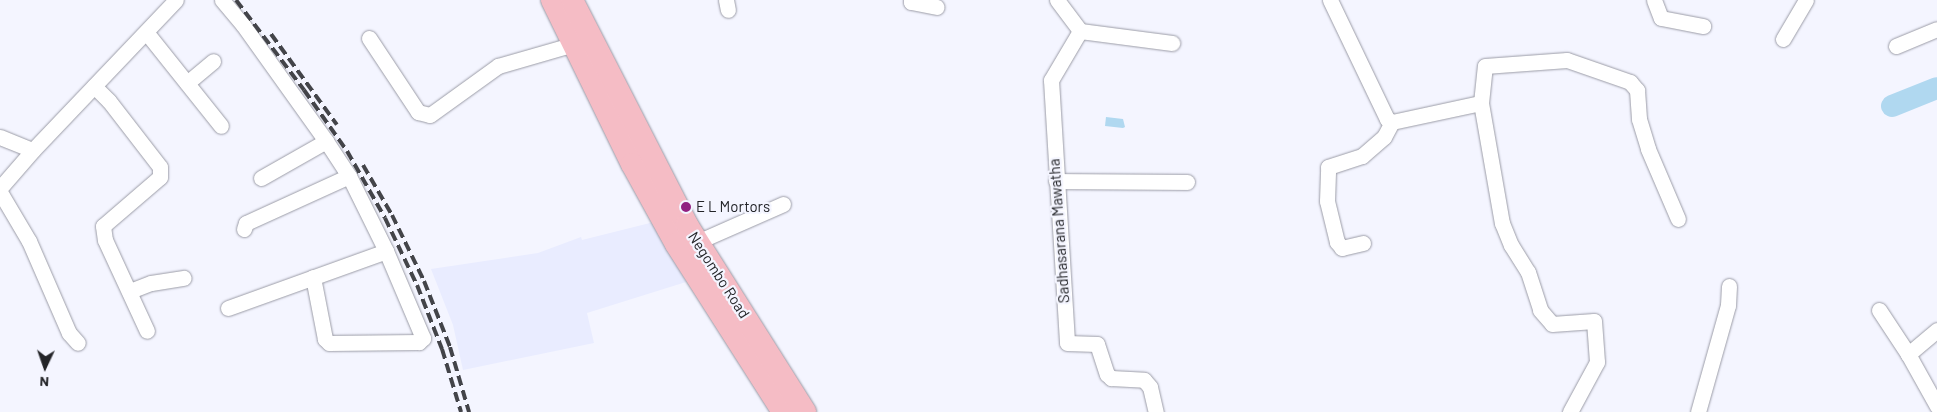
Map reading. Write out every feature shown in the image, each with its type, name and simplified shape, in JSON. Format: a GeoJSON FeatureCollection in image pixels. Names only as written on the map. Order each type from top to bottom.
{"type":"FeatureCollection","features":[{"type":"Feature","properties":{"kind":"highway","name":"Negombo Road"},"geometry":{"type":"LineString","coordinates":[[552,0],[632,164],[676,244],[783,412]]}},
{"type":"Feature","properties":{"kind":"highway","name":"Negombo Road"},"geometry":{"type":"LineString","coordinates":[[572,0],[584,19],[660,177],[697,242],[805,412]]}},
{"type":"Feature","properties":{"kind":"street"},"geometry":{"type":"LineString","coordinates":[[0,188],[33,150],[176,0]]}},
{"type":"Feature","properties":{"kind":"street"},"geometry":{"type":"LineString","coordinates":[[222,0],[243,24],[349,176],[386,251],[423,338],[419,342],[329,343],[325,339],[313,277]]}},
{"type":"Feature","properties":{"kind":"street"},"geometry":{"type":"LineString","coordinates":[[911,0],[911,2],[937,7]]}},
{"type":"Feature","properties":{"kind":"street"},"geometry":{"type":"LineString","coordinates":[[1057,0],[1080,31],[1172,43]]}},
{"type":"Feature","properties":{"kind":"street"},"geometry":{"type":"LineString","coordinates":[[1330,0],[1387,120],[1392,122],[1481,103]]}},
{"type":"Feature","properties":{"kind":"street"},"geometry":{"type":"LineString","coordinates":[[1654,0],[1661,18],[1703,26]]}},
{"type":"Feature","properties":{"kind":"street"},"geometry":{"type":"LineString","coordinates":[[1782,39],[1806,0]]}},
{"type":"Feature","properties":{"kind":"street"},"geometry":{"type":"LineString","coordinates":[[1896,46],[1937,29]]}},
{"type":"Feature","properties":{"kind":"street","name":"Sadhasarana Mawatha"},"geometry":{"type":"LineString","coordinates":[[1080,31],[1051,80],[1066,343],[1097,344],[1107,374],[1112,378],[1144,380],[1150,387],[1156,412]]}},
{"type":"Feature","properties":{"kind":"street"},"geometry":{"type":"LineString","coordinates":[[146,32],[221,126]]}},
{"type":"Feature","properties":{"kind":"street"},"geometry":{"type":"LineString","coordinates":[[369,38],[418,112],[430,115],[498,66],[574,44]]}},
{"type":"Feature","properties":{"kind":"street"},"geometry":{"type":"LineString","coordinates":[[1570,412],[1597,362],[1594,321],[1552,324],[1540,310],[1528,272],[1511,245],[1502,223],[1481,103],[1485,66],[1567,60],[1630,82],[1637,90],[1639,119],[1648,149],[1678,219]]}},
{"type":"Feature","properties":{"kind":"street"},"geometry":{"type":"LineString","coordinates":[[187,83],[213,61]]}},
{"type":"Feature","properties":{"kind":"street"},"geometry":{"type":"LineString","coordinates":[[94,86],[110,101],[160,167],[160,177],[103,226],[105,240],[147,331]]}},
{"type":"Feature","properties":{"kind":"street"},"geometry":{"type":"LineString","coordinates":[[1363,243],[1342,248],[1337,242],[1327,201],[1328,167],[1362,156],[1384,137],[1392,122]]}},
{"type":"Feature","properties":{"kind":"street"},"geometry":{"type":"LineString","coordinates":[[0,137],[33,150]]}},
{"type":"Feature","properties":{"kind":"street"},"geometry":{"type":"LineString","coordinates":[[261,178],[326,141]]}},
{"type":"Feature","properties":{"kind":"street"},"geometry":{"type":"LineString","coordinates":[[244,229],[246,223],[349,176]]}},
{"type":"Feature","properties":{"kind":"street"},"geometry":{"type":"LineString","coordinates":[[1056,181],[1186,182]]}},
{"type":"Feature","properties":{"kind":"street"},"geometry":{"type":"LineString","coordinates":[[0,192],[29,241],[69,333],[78,343]]}},
{"type":"Feature","properties":{"kind":"street"},"geometry":{"type":"LineString","coordinates":[[697,242],[783,204]]}},
{"type":"Feature","properties":{"kind":"street"},"geometry":{"type":"LineString","coordinates":[[228,308],[386,251]]}},
{"type":"Feature","properties":{"kind":"street"},"geometry":{"type":"LineString","coordinates":[[130,292],[151,283],[184,278]]}},
{"type":"Feature","properties":{"kind":"street"},"geometry":{"type":"LineString","coordinates":[[1698,412],[1728,305],[1729,286]]}},
{"type":"Feature","properties":{"kind":"street"},"geometry":{"type":"LineString","coordinates":[[1879,310],[1908,354],[1937,406]]}},
{"type":"Feature","properties":{"kind":"street"},"geometry":{"type":"LineString","coordinates":[[1908,354],[1937,330]]}},
{"type":"Feature","properties":{"kind":"shaded area"},"geometry":{"type":"Polygon","coordinates":[[[654,222],[686,282],[587,313],[594,343],[463,370],[453,325],[431,269],[538,253],[581,237],[582,240],[654,222]]]}},
{"type":"Feature","properties":{"kind":"water"},"geometry":{"type":"Polygon","coordinates":[[[1106,117],[1123,119],[1125,127],[1105,126],[1106,117]]]}},
{"type":"Feature","properties":{"kind":"waterway"},"geometry":{"type":"LineString","coordinates":[[1892,106],[1937,88]]}},
{"type":"Feature","properties":{"kind":"railway"},"geometry":{"type":"LineString","coordinates":[[236,0],[347,151],[385,218],[417,285],[442,349],[461,412]]}},
{"type":"Feature","properties":{"kind":"railway"},"geometry":{"type":"LineString","coordinates":[[271,34],[337,125]]}},
{"type":"Feature","properties":{"kind":"railway"},"geometry":{"type":"LineString","coordinates":[[363,165],[392,215],[424,281],[450,347],[469,412]]}},
{"type":"Feature","properties":{"kind":"place","name":"E L Mortors"},"geometry":{"type":"Point","coordinates":[686,207]}}]}
